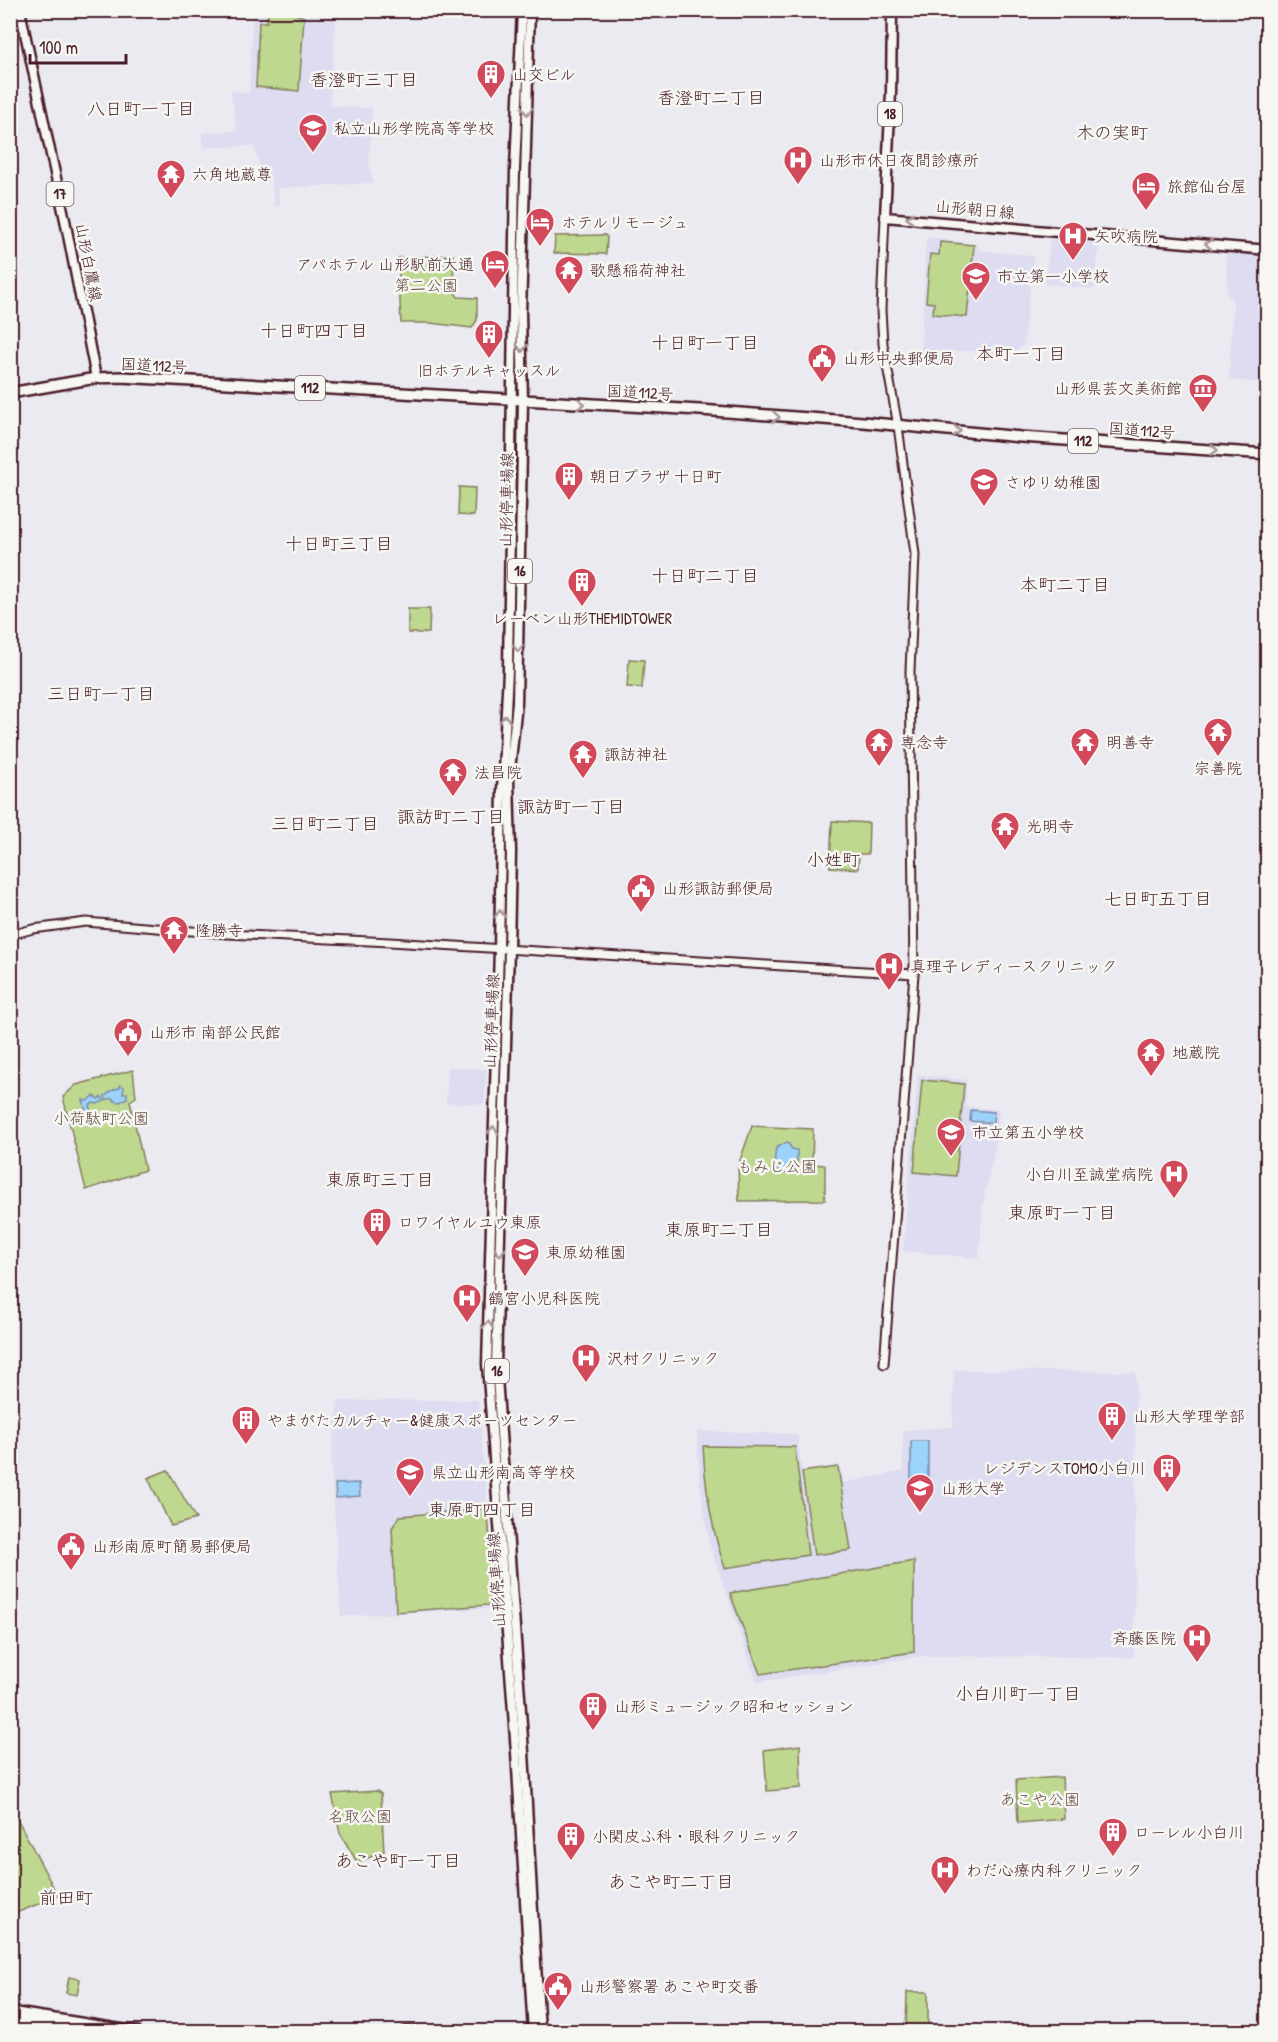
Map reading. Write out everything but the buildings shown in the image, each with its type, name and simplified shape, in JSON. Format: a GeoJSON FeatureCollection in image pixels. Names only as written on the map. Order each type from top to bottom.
{"type":"FeatureCollection","features":[{"type":"Feature","properties":{"kind":"highway","name":"国道112号"},"geometry":{"type":"LineString","coordinates":[[10,393],[96,378],[121,377],[700,410],[1021,437],[1268,454]]}},
{"type":"Feature","properties":{"kind":"highway"},"geometry":{"type":"LineString","coordinates":[[10,2012],[137,2031]]}},
{"type":"Feature","properties":{"kind":"highway"},"geometry":{"type":"LineString","coordinates":[[10,2020],[108,2031]]}},
{"type":"Feature","properties":{"kind":"highway"},"geometry":{"type":"LineString","coordinates":[[10,2028],[30,2031]]}},
{"type":"Feature","properties":{"kind":"highway"},"geometry":{"type":"LineString","coordinates":[[1262,2031],[1268,2029]]}},
{"type":"Feature","properties":{"kind":"highway"},"geometry":{"type":"LineString","coordinates":[[405,2031],[461,2031]]}},
{"type":"Feature","properties":{"kind":"main road","name":"山形白鷹線"},"geometry":{"type":"LineString","coordinates":[[20,10],[96,378]]}},
{"type":"Feature","properties":{"kind":"main road","name":"山形停車場線"},"geometry":{"type":"LineString","coordinates":[[522,10],[515,168],[508,670],[501,790],[504,949],[496,1364],[524,1752],[541,2031]]}},
{"type":"Feature","properties":{"kind":"main road","name":"山形停車場線"},"geometry":{"type":"LineString","coordinates":[[530,10],[521,313],[523,401],[517,703],[509,780],[511,852],[504,949],[487,1364],[516,1752],[533,2031]]}},
{"type":"Feature","properties":{"kind":"main road","name":"18"},"geometry":{"type":"LineString","coordinates":[[885,217],[892,10]]}},
{"type":"Feature","properties":{"kind":"main road","name":"山形朝日線"},"geometry":{"type":"LineString","coordinates":[[885,217],[1268,250]]}},
{"type":"Feature","properties":{"kind":"street"},"geometry":{"type":"LineString","coordinates":[[884,1364],[914,974],[910,671],[915,554],[898,426],[883,344],[881,310],[885,217]]}},
{"type":"Feature","properties":{"kind":"street"},"geometry":{"type":"LineString","coordinates":[[10,935],[33,929],[86,922],[227,934],[914,974]]}},
{"type":"Feature","properties":{"kind":"shaded area","name":"私立山形学院高等学校"},"geometry":{"type":"Polygon","coordinates":[[[253,11],[336,11],[330,106],[372,108],[369,160],[373,183],[278,188],[280,206],[275,206],[270,175],[262,175],[254,146],[204,147],[202,133],[237,131],[231,91],[249,93],[253,11]]]}},
{"type":"Feature","properties":{"kind":"shaded area","name":"矢吹病院"},"geometry":{"type":"Polygon","coordinates":[[[1051,233],[1100,238],[1095,289],[1045,284],[1051,233]]]}},
{"type":"Feature","properties":{"kind":"shaded area","name":"市立第一小学校"},"geometry":{"type":"Polygon","coordinates":[[[930,237],[977,245],[977,250],[1034,256],[1023,346],[1011,355],[973,351],[926,352],[921,349],[926,240],[930,237]]]}},
{"type":"Feature","properties":{"kind":"shaded area"},"geometry":{"type":"Polygon","coordinates":[[[1226,251],[1267,256],[1267,383],[1229,380],[1233,301],[1227,294],[1226,251]]]}},
{"type":"Feature","properties":{"kind":"shaded area"},"geometry":{"type":"Polygon","coordinates":[[[448,1067],[486,1069],[484,1104],[446,1103],[448,1067]]]}},
{"type":"Feature","properties":{"kind":"shaded area","name":"市立第五小学校"},"geometry":{"type":"Polygon","coordinates":[[[918,1075],[967,1080],[965,1107],[999,1109],[995,1148],[983,1202],[979,1258],[903,1251],[918,1075]]]}},
{"type":"Feature","properties":{"kind":"shaded area","name":"山形大学"},"geometry":{"type":"Polygon","coordinates":[[[954,1370],[1136,1372],[1134,1657],[924,1656],[757,1682],[709,1542],[700,1485],[697,1431],[797,1434],[802,1471],[840,1465],[843,1483],[903,1471],[903,1430],[953,1427],[954,1370]]]}},
{"type":"Feature","properties":{"kind":"shaded area","name":"県立山形南高等学校"},"geometry":{"type":"Polygon","coordinates":[[[478,1400],[497,1604],[495,1608],[341,1616],[331,1460],[338,1401],[478,1400]]]}},
{"type":"Feature","properties":{"kind":"green space"},"geometry":{"type":"Polygon","coordinates":[[[268,11],[287,11],[304,17],[299,91],[256,87],[259,22],[267,22],[268,11]]]}},
{"type":"Feature","properties":{"kind":"green space"},"geometry":{"type":"Polygon","coordinates":[[[605,235],[607,237],[606,254],[554,253],[555,236],[605,235]]]}},
{"type":"Feature","properties":{"kind":"green space"},"geometry":{"type":"Polygon","coordinates":[[[940,242],[974,245],[967,317],[933,314],[934,303],[926,302],[930,254],[939,255],[940,242]]]}},
{"type":"Feature","properties":{"kind":"green space","name":"第二公園"},"geometry":{"type":"Polygon","coordinates":[[[453,255],[454,291],[458,297],[477,298],[477,320],[472,328],[430,323],[401,323],[398,258],[453,255]]]}},
{"type":"Feature","properties":{"kind":"green space"},"geometry":{"type":"Polygon","coordinates":[[[459,487],[475,488],[474,516],[458,515],[459,487]]]}},
{"type":"Feature","properties":{"kind":"green space"},"geometry":{"type":"Polygon","coordinates":[[[408,609],[430,609],[429,633],[408,633],[408,609]]]}},
{"type":"Feature","properties":{"kind":"green space"},"geometry":{"type":"Polygon","coordinates":[[[629,659],[644,660],[642,688],[627,687],[629,659]]]}},
{"type":"Feature","properties":{"kind":"green space"},"geometry":{"type":"Polygon","coordinates":[[[832,821],[869,823],[868,854],[859,854],[858,869],[830,867],[832,821]]]}},
{"type":"Feature","properties":{"kind":"green space","name":"小荷駄町公園"},"geometry":{"type":"Polygon","coordinates":[[[133,1070],[136,1097],[130,1101],[145,1170],[86,1190],[63,1097],[76,1085],[133,1070]]]}},
{"type":"Feature","properties":{"kind":"green space"},"geometry":{"type":"Polygon","coordinates":[[[922,1080],[964,1084],[956,1176],[914,1172],[922,1080]]]}},
{"type":"Feature","properties":{"kind":"green space","name":"もみじ公園"},"geometry":{"type":"Polygon","coordinates":[[[752,1126],[813,1129],[812,1164],[825,1165],[825,1200],[739,1201],[738,1166],[752,1126]]]}},
{"type":"Feature","properties":{"kind":"green space"},"geometry":{"type":"Polygon","coordinates":[[[703,1446],[795,1447],[808,1555],[725,1568],[709,1508],[703,1446]]]}},
{"type":"Feature","properties":{"kind":"green space"},"geometry":{"type":"Polygon","coordinates":[[[838,1467],[851,1550],[814,1555],[802,1472],[838,1467]]]}},
{"type":"Feature","properties":{"kind":"green space"},"geometry":{"type":"Polygon","coordinates":[[[168,1470],[196,1519],[171,1526],[148,1478],[168,1470]]]}},
{"type":"Feature","properties":{"kind":"green space"},"geometry":{"type":"Polygon","coordinates":[[[484,1509],[488,1514],[494,1598],[488,1605],[396,1612],[392,1528],[400,1516],[484,1509]]]}},
{"type":"Feature","properties":{"kind":"green space"},"geometry":{"type":"Polygon","coordinates":[[[914,1561],[914,1652],[760,1674],[730,1593],[914,1561]]]}},
{"type":"Feature","properties":{"kind":"green space"},"geometry":{"type":"Polygon","coordinates":[[[800,1745],[801,1788],[767,1791],[764,1750],[800,1745]]]}},
{"type":"Feature","properties":{"kind":"green space","name":"あこや公園"},"geometry":{"type":"Polygon","coordinates":[[[1062,1777],[1064,1819],[1018,1823],[1016,1780],[1062,1777]]]}},
{"type":"Feature","properties":{"kind":"green space","name":"名取公園"},"geometry":{"type":"Polygon","coordinates":[[[377,1791],[381,1794],[384,1852],[357,1862],[340,1833],[332,1794],[377,1791]]]}},
{"type":"Feature","properties":{"kind":"green space"},"geometry":{"type":"Polygon","coordinates":[[[10,1805],[58,1896],[11,1915],[10,1915],[10,1805]]]}},
{"type":"Feature","properties":{"kind":"green space"},"geometry":{"type":"Polygon","coordinates":[[[69,1977],[80,1979],[77,1995],[66,1993],[69,1977]]]}},
{"type":"Feature","properties":{"kind":"green space"},"geometry":{"type":"Polygon","coordinates":[[[907,1992],[928,1992],[928,2031],[906,2031],[907,1992]]]}},
{"type":"Feature","properties":{"kind":"water"},"geometry":{"type":"Polygon","coordinates":[[[121,1085],[124,1087],[123,1093],[127,1093],[127,1098],[120,1102],[112,1098],[106,1100],[105,1096],[121,1085]]]}},
{"type":"Feature","properties":{"kind":"water"},"geometry":{"type":"Polygon","coordinates":[[[94,1096],[98,1099],[102,1097],[104,1101],[90,1105],[91,1113],[87,1115],[83,1100],[87,1101],[94,1096]]]}},
{"type":"Feature","properties":{"kind":"water"},"geometry":{"type":"Polygon","coordinates":[[[971,1110],[994,1112],[993,1123],[970,1121],[971,1110]]]}},
{"type":"Feature","properties":{"kind":"water"},"geometry":{"type":"Polygon","coordinates":[[[787,1142],[792,1149],[797,1150],[797,1162],[791,1167],[789,1174],[778,1172],[774,1164],[776,1148],[787,1142]]]}},
{"type":"Feature","properties":{"kind":"water"},"geometry":{"type":"Polygon","coordinates":[[[911,1441],[928,1441],[928,1489],[911,1489],[911,1441]]]}},
{"type":"Feature","properties":{"kind":"water"},"geometry":{"type":"Polygon","coordinates":[[[359,1483],[360,1496],[336,1498],[335,1484],[359,1483]]]}},
{"type":"Feature","properties":{"kind":"place","name":"山交ビル"},"geometry":{"type":"Point","coordinates":[491,100]}},
{"type":"Feature","properties":{"kind":"place","name":"私立山形学院高等学校"},"geometry":{"type":"Point","coordinates":[313,154]}},
{"type":"Feature","properties":{"kind":"place","name":"山形市休日夜間診療所"},"geometry":{"type":"Point","coordinates":[798,186]}},
{"type":"Feature","properties":{"kind":"place","name":"六角地蔵尊"},"geometry":{"type":"Point","coordinates":[171,200]}},
{"type":"Feature","properties":{"kind":"place","name":"旅館仙台屋"},"geometry":{"type":"Point","coordinates":[1146,212]}},
{"type":"Feature","properties":{"kind":"place","name":"ホテルリモージュ"},"geometry":{"type":"Point","coordinates":[540,248]}},
{"type":"Feature","properties":{"kind":"place","name":"矢吹病院"},"geometry":{"type":"Point","coordinates":[1073,262]}},
{"type":"Feature","properties":{"kind":"place","name":"アパホテル 山形駅前大通"},"geometry":{"type":"Point","coordinates":[495,290]}},
{"type":"Feature","properties":{"kind":"place","name":"歌懸稲荷神社"},"geometry":{"type":"Point","coordinates":[569,296]}},
{"type":"Feature","properties":{"kind":"place","name":"市立第一小学校"},"geometry":{"type":"Point","coordinates":[976,302]}},
{"type":"Feature","properties":{"kind":"place","name":"旧ホテルキャッスル"},"geometry":{"type":"Point","coordinates":[489,360]}},
{"type":"Feature","properties":{"kind":"place","name":"山形中央郵便局"},"geometry":{"type":"Point","coordinates":[822,384]}},
{"type":"Feature","properties":{"kind":"place","name":"山形県芸文美術館"},"geometry":{"type":"Point","coordinates":[1203,414]}},
{"type":"Feature","properties":{"kind":"place","name":"朝日プラザ 十日町"},"geometry":{"type":"Point","coordinates":[569,502]}},
{"type":"Feature","properties":{"kind":"place","name":"さゆり幼稚園"},"geometry":{"type":"Point","coordinates":[984,508]}},
{"type":"Feature","properties":{"kind":"place","name":"レーベン山形THEMIDTOWER"},"geometry":{"type":"Point","coordinates":[582,608]}},
{"type":"Feature","properties":{"kind":"place","name":"宗善院"},"geometry":{"type":"Point","coordinates":[1218,758]}},
{"type":"Feature","properties":{"kind":"place","name":"専念寺"},"geometry":{"type":"Point","coordinates":[879,768]}},
{"type":"Feature","properties":{"kind":"place","name":"明善寺"},"geometry":{"type":"Point","coordinates":[1085,768]}},
{"type":"Feature","properties":{"kind":"place","name":"諏訪神社"},"geometry":{"type":"Point","coordinates":[583,780]}},
{"type":"Feature","properties":{"kind":"place","name":"法昌院"},"geometry":{"type":"Point","coordinates":[453,798]}},
{"type":"Feature","properties":{"kind":"place","name":"光明寺"},"geometry":{"type":"Point","coordinates":[1005,852]}},
{"type":"Feature","properties":{"kind":"place","name":"山形諏訪郵便局"},"geometry":{"type":"Point","coordinates":[641,914]}},
{"type":"Feature","properties":{"kind":"place","name":"隆勝寺"},"geometry":{"type":"Point","coordinates":[174,956]}},
{"type":"Feature","properties":{"kind":"place","name":"真理子レディースクリニック"},"geometry":{"type":"Point","coordinates":[889,992]}},
{"type":"Feature","properties":{"kind":"place","name":"山形市 南部公民館"},"geometry":{"type":"Point","coordinates":[128,1058]}},
{"type":"Feature","properties":{"kind":"place","name":"地蔵院"},"geometry":{"type":"Point","coordinates":[1151,1078]}},
{"type":"Feature","properties":{"kind":"place","name":"市立第五小学校"},"geometry":{"type":"Point","coordinates":[951,1158]}},
{"type":"Feature","properties":{"kind":"place","name":"小白川至誠堂病院"},"geometry":{"type":"Point","coordinates":[1174,1200]}},
{"type":"Feature","properties":{"kind":"place","name":"ロワイヤルユウ東原"},"geometry":{"type":"Point","coordinates":[377,1248]}},
{"type":"Feature","properties":{"kind":"place","name":"東原幼稚園"},"geometry":{"type":"Point","coordinates":[525,1278]}},
{"type":"Feature","properties":{"kind":"place","name":"鶴宮小児科医院"},"geometry":{"type":"Point","coordinates":[467,1324]}},
{"type":"Feature","properties":{"kind":"place","name":"沢村クリニック"},"geometry":{"type":"Point","coordinates":[586,1384]}},
{"type":"Feature","properties":{"kind":"place","name":"山形大学理学部"},"geometry":{"type":"Point","coordinates":[1112,1442]}},
{"type":"Feature","properties":{"kind":"place","name":"やまがたカルチャー&健康スポーツセンター"},"geometry":{"type":"Point","coordinates":[246,1446]}},
{"type":"Feature","properties":{"kind":"place","name":"レジデンスTOMO小白川"},"geometry":{"type":"Point","coordinates":[1167,1494]}},
{"type":"Feature","properties":{"kind":"place","name":"県立山形南高等学校"},"geometry":{"type":"Point","coordinates":[410,1498]}},
{"type":"Feature","properties":{"kind":"place","name":"山形大学"},"geometry":{"type":"Point","coordinates":[920,1514]}},
{"type":"Feature","properties":{"kind":"place","name":"山形南原町簡易郵便局"},"geometry":{"type":"Point","coordinates":[71,1572]}},
{"type":"Feature","properties":{"kind":"place","name":"斉藤医院"},"geometry":{"type":"Point","coordinates":[1197,1664]}},
{"type":"Feature","properties":{"kind":"place","name":"山形ミュージック昭和セッション"},"geometry":{"type":"Point","coordinates":[593,1732]}},
{"type":"Feature","properties":{"kind":"place","name":"ローレル小白川"},"geometry":{"type":"Point","coordinates":[1113,1858]}},
{"type":"Feature","properties":{"kind":"place","name":"小関皮ふ科・眼科クリニック"},"geometry":{"type":"Point","coordinates":[571,1862]}},
{"type":"Feature","properties":{"kind":"place","name":"わだ心療内科クリニック"},"geometry":{"type":"Point","coordinates":[945,1896]}},
{"type":"Feature","properties":{"kind":"place","name":"山形警察署 あこや町交番"},"geometry":{"type":"Point","coordinates":[558,2012]}},
{"type":"Feature","properties":{"kind":"district","name":"香澄町三丁目"},"geometry":{"type":"Point","coordinates":[364,80]}},
{"type":"Feature","properties":{"kind":"district","name":"香澄町二丁目"},"geometry":{"type":"Point","coordinates":[711,98]}},
{"type":"Feature","properties":{"kind":"district","name":"八日町一丁目"},"geometry":{"type":"Point","coordinates":[141,109]}},
{"type":"Feature","properties":{"kind":"district","name":"木の実町"},"geometry":{"type":"Point","coordinates":[1112,133]}},
{"type":"Feature","properties":{"kind":"district","name":"十日町四丁目"},"geometry":{"type":"Point","coordinates":[314,331]}},
{"type":"Feature","properties":{"kind":"district","name":"十日町一丁目"},"geometry":{"type":"Point","coordinates":[705,343]}},
{"type":"Feature","properties":{"kind":"district","name":"本町一丁目"},"geometry":{"type":"Point","coordinates":[1021,354]}},
{"type":"Feature","properties":{"kind":"district","name":"十日町三丁目"},"geometry":{"type":"Point","coordinates":[339,544]}},
{"type":"Feature","properties":{"kind":"district","name":"十日町二丁目"},"geometry":{"type":"Point","coordinates":[705,576]}},
{"type":"Feature","properties":{"kind":"district","name":"本町二丁目"},"geometry":{"type":"Point","coordinates":[1065,585]}},
{"type":"Feature","properties":{"kind":"district","name":"三日町一丁目"},"geometry":{"type":"Point","coordinates":[101,694]}},
{"type":"Feature","properties":{"kind":"district","name":"諏訪町一丁目"},"geometry":{"type":"Point","coordinates":[571,807]}},
{"type":"Feature","properties":{"kind":"district","name":"諏訪町二丁目"},"geometry":{"type":"Point","coordinates":[451,817]}},
{"type":"Feature","properties":{"kind":"district","name":"三日町二丁目"},"geometry":{"type":"Point","coordinates":[325,824]}},
{"type":"Feature","properties":{"kind":"district","name":"小姓町"},"geometry":{"type":"Point","coordinates":[833,860]}},
{"type":"Feature","properties":{"kind":"district","name":"七日町五丁目"},"geometry":{"type":"Point","coordinates":[1158,899]}},
{"type":"Feature","properties":{"kind":"district","name":"東原町三丁目"},"geometry":{"type":"Point","coordinates":[380,1180]}},
{"type":"Feature","properties":{"kind":"district","name":"東原町一丁目"},"geometry":{"type":"Point","coordinates":[1062,1213]}},
{"type":"Feature","properties":{"kind":"district","name":"東原町二丁目"},"geometry":{"type":"Point","coordinates":[719,1230]}},
{"type":"Feature","properties":{"kind":"district","name":"東原町四丁目"},"geometry":{"type":"Point","coordinates":[482,1510]}},
{"type":"Feature","properties":{"kind":"district","name":"小白川町一丁目"},"geometry":{"type":"Point","coordinates":[1018,1694]}},
{"type":"Feature","properties":{"kind":"district","name":"あこや町一丁目"},"geometry":{"type":"Point","coordinates":[398,1861]}},
{"type":"Feature","properties":{"kind":"district","name":"あこや町二丁目"},"geometry":{"type":"Point","coordinates":[671,1882]}},
{"type":"Feature","properties":{"kind":"district","name":"前田町"},"geometry":{"type":"Point","coordinates":[66,1898]}}]}
